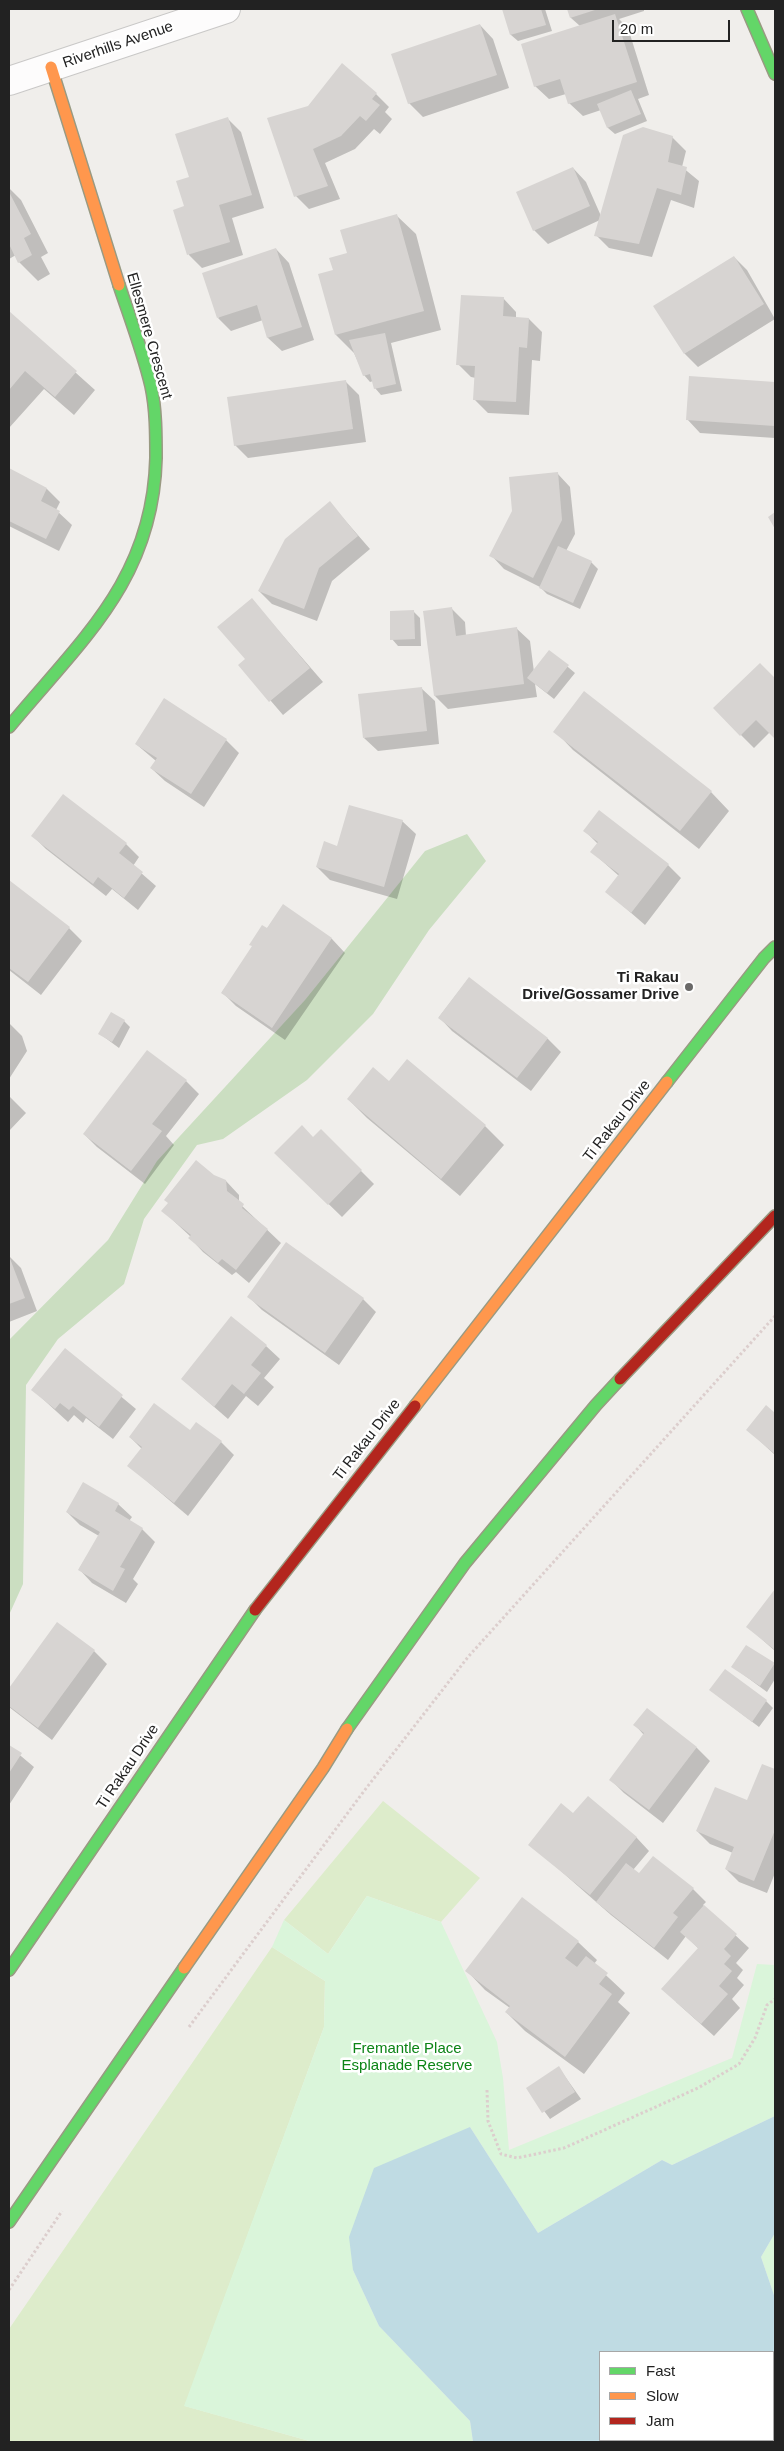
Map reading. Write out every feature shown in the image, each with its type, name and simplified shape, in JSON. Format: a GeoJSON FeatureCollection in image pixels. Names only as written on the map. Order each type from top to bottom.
{"type":"FeatureCollection","features":[{"type":"Feature","properties":{"kind":"main road"},"geometry":{"type":"LineString","coordinates":[[747,9],[775,74]]}},
{"type":"Feature","properties":{"kind":"main road","name":"Ellesmere Crescent"},"geometry":{"type":"LineString","coordinates":[[9,727],[111,603],[130,570],[144,534],[156,483],[157,425],[151,387],[51,68]]}},
{"type":"Feature","properties":{"kind":"main road","name":"Ti Rakau Drive"},"geometry":{"type":"LineString","coordinates":[[9,1970],[242,1627],[775,947]]}},
{"type":"Feature","properties":{"kind":"main road"},"geometry":{"type":"LineString","coordinates":[[9,2222],[312,1784],[336,1745],[465,1563],[596,1405],[775,1216]]}},
{"type":"Feature","properties":{"kind":"street","name":"Riverhills Avenue"},"geometry":{"type":"LineString","coordinates":[[9,81],[226,9]]}},
{"type":"Feature","properties":{"kind":"path"},"geometry":{"type":"LineString","coordinates":[[188,2028],[364,1791],[468,1657],[775,1316]]}},
{"type":"Feature","properties":{"kind":"path"},"geometry":{"type":"LineString","coordinates":[[487,2090],[488,2121],[501,2154],[517,2158],[564,2148],[698,2088],[739,2064],[755,2038],[767,2005],[775,1999]]}},
{"type":"Feature","properties":{"kind":"path"},"geometry":{"type":"LineString","coordinates":[[9,2290],[64,2208]]}},
{"type":"Feature","properties":{"kind":"green space"},"geometry":{"type":"Polygon","coordinates":[[[467,834],[486,861],[429,930],[373,1014],[307,1080],[223,1139],[197,1145],[144,1219],[124,1284],[58,1339],[26,1385],[23,1584],[9,1615],[9,1340],[108,1240],[157,1161],[305,1000],[425,851],[467,834]]]}},
{"type":"Feature","properties":{"kind":"green space"},"geometry":{"type":"Polygon","coordinates":[[[383,1801],[480,1878],[441,1922],[367,1896],[328,1954],[284,1920],[383,1801]]]}},
{"type":"Feature","properties":{"kind":"green space","name":"Fremantle Place Esplanade Reserve"},"geometry":{"type":"Polygon","coordinates":[[[367,1896],[441,1922],[497,2042],[503,2078],[509,2150],[732,2058],[757,1964],[775,1965],[775,2116],[672,2165],[662,2160],[538,2233],[470,2127],[353,2270],[379,2326],[470,2421],[473,2442],[313,2442],[184,2406],[324,2027],[325,1981],[272,1947],[284,1920],[328,1954],[367,1896]]]}},
{"type":"Feature","properties":{"kind":"green space"},"geometry":{"type":"Polygon","coordinates":[[[272,1947],[325,1981],[324,2027],[185,2406],[313,2442],[9,2442],[9,2329],[272,1947]]]}},
{"type":"Feature","properties":{"kind":"green space"},"geometry":{"type":"Polygon","coordinates":[[[775,2233],[775,2298],[761,2257],[775,2233]]]}},
{"type":"Feature","properties":{"kind":"water"},"geometry":{"type":"Polygon","coordinates":[[[775,2116],[775,2233],[761,2257],[775,2298],[775,2442],[473,2442],[470,2421],[379,2326],[353,2270],[349,2237],[374,2168],[470,2127],[538,2233],[662,2160],[672,2165],[775,2116]]]}},
{"type":"Feature","properties":{"kind":"building"},"geometry":{"type":"Polygon","coordinates":[[[502,9],[541,9],[546,25],[510,35],[502,9]]]}},
{"type":"Feature","properties":{"kind":"building"},"geometry":{"type":"Polygon","coordinates":[[[567,9],[598,9],[570,18],[567,9]]]}},
{"type":"Feature","properties":{"kind":"building"},"geometry":{"type":"Polygon","coordinates":[[[615,14],[637,82],[568,104],[560,79],[534,87],[521,44],[615,14]]]}},
{"type":"Feature","properties":{"kind":"building"},"geometry":{"type":"Polygon","coordinates":[[[480,24],[497,75],[408,104],[391,54],[480,24]]]}},
{"type":"Feature","properties":{"kind":"building"},"geometry":{"type":"Polygon","coordinates":[[[342,63],[377,93],[372,99],[380,105],[366,121],[360,116],[341,136],[313,149],[328,186],[294,197],[267,118],[308,106],[342,63]]]}},
{"type":"Feature","properties":{"kind":"building"},"geometry":{"type":"Polygon","coordinates":[[[631,90],[641,114],[607,128],[597,104],[631,90]]]}},
{"type":"Feature","properties":{"kind":"building"},"geometry":{"type":"Polygon","coordinates":[[[228,117],[252,195],[219,205],[230,242],[187,255],[173,210],[184,206],[176,181],[189,177],[175,134],[228,117]]]}},
{"type":"Feature","properties":{"kind":"building"},"geometry":{"type":"Polygon","coordinates":[[[643,127],[673,136],[668,162],[687,167],[681,195],[657,188],[639,244],[594,236],[623,135],[643,127]]]}},
{"type":"Feature","properties":{"kind":"building"},"geometry":{"type":"Polygon","coordinates":[[[573,167],[590,206],[533,231],[516,192],[573,167]]]}},
{"type":"Feature","properties":{"kind":"building"},"geometry":{"type":"Polygon","coordinates":[[[9,192],[31,234],[24,238],[32,255],[18,263],[9,244],[9,192]]]}},
{"type":"Feature","properties":{"kind":"building"},"geometry":{"type":"Polygon","coordinates":[[[397,214],[424,311],[335,335],[318,274],[333,270],[329,258],[347,253],[340,230],[397,214]]]}},
{"type":"Feature","properties":{"kind":"building"},"geometry":{"type":"Polygon","coordinates":[[[276,248],[302,327],[267,338],[257,305],[217,318],[202,273],[276,248]]]}},
{"type":"Feature","properties":{"kind":"building"},"geometry":{"type":"Polygon","coordinates":[[[734,256],[764,304],[684,354],[653,306],[734,256]]]}},
{"type":"Feature","properties":{"kind":"building"},"geometry":{"type":"Polygon","coordinates":[[[461,295],[504,297],[503,316],[529,318],[527,348],[519,347],[516,402],[473,400],[475,366],[456,365],[461,295]]]}},
{"type":"Feature","properties":{"kind":"building"},"geometry":{"type":"Polygon","coordinates":[[[9,311],[77,371],[55,397],[25,371],[9,390],[9,311]]]}},
{"type":"Feature","properties":{"kind":"building"},"geometry":{"type":"Polygon","coordinates":[[[385,333],[396,384],[374,389],[370,374],[363,376],[349,340],[385,333]]]}},
{"type":"Feature","properties":{"kind":"building"},"geometry":{"type":"Polygon","coordinates":[[[689,376],[775,382],[775,426],[686,420],[689,376]]]}},
{"type":"Feature","properties":{"kind":"building"},"geometry":{"type":"Polygon","coordinates":[[[346,380],[353,429],[234,446],[227,397],[346,380]]]}},
{"type":"Feature","properties":{"kind":"building"},"geometry":{"type":"Polygon","coordinates":[[[9,468],[47,488],[41,501],[60,511],[46,539],[9,521],[9,468]]]}},
{"type":"Feature","properties":{"kind":"building"},"geometry":{"type":"Polygon","coordinates":[[[558,472],[562,520],[533,578],[489,556],[512,511],[509,477],[558,472]]]}},
{"type":"Feature","properties":{"kind":"building"},"geometry":{"type":"Polygon","coordinates":[[[330,501],[358,536],[319,568],[304,609],[258,591],[285,539],[330,501]]]}},
{"type":"Feature","properties":{"kind":"building"},"geometry":{"type":"Polygon","coordinates":[[[775,512],[775,529],[768,517],[775,512]]]}},
{"type":"Feature","properties":{"kind":"building"},"geometry":{"type":"Polygon","coordinates":[[[558,546],[592,561],[573,603],[539,588],[558,546]]]}},
{"type":"Feature","properties":{"kind":"building"},"geometry":{"type":"Polygon","coordinates":[[[252,598],[310,668],[269,702],[238,665],[245,659],[217,627],[252,598]]]}},
{"type":"Feature","properties":{"kind":"building"},"geometry":{"type":"Polygon","coordinates":[[[452,607],[456,636],[517,627],[524,684],[434,696],[423,611],[452,607]]]}},
{"type":"Feature","properties":{"kind":"building"},"geometry":{"type":"Polygon","coordinates":[[[414,610],[415,639],[390,640],[390,611],[414,610]]]}},
{"type":"Feature","properties":{"kind":"building"},"geometry":{"type":"Polygon","coordinates":[[[549,650],[569,665],[547,693],[527,678],[549,650]]]}},
{"type":"Feature","properties":{"kind":"building"},"geometry":{"type":"Polygon","coordinates":[[[760,663],[775,678],[775,739],[756,720],[740,736],[713,708],[760,663]]]}},
{"type":"Feature","properties":{"kind":"building"},"geometry":{"type":"Polygon","coordinates":[[[422,687],[427,731],[363,738],[358,694],[422,687]]]}},
{"type":"Feature","properties":{"kind":"building"},"geometry":{"type":"Polygon","coordinates":[[[584,691],[712,791],[680,831],[553,732],[584,691]]]}},
{"type":"Feature","properties":{"kind":"building"},"geometry":{"type":"Polygon","coordinates":[[[164,698],[227,739],[191,794],[150,768],[157,758],[135,744],[164,698]]]}},
{"type":"Feature","properties":{"kind":"building"},"geometry":{"type":"Polygon","coordinates":[[[63,794],[127,843],[119,853],[143,872],[124,898],[98,877],[93,884],[31,836],[63,794]]]}},
{"type":"Feature","properties":{"kind":"building"},"geometry":{"type":"Polygon","coordinates":[[[349,805],[403,820],[384,887],[316,867],[324,841],[337,846],[349,805]]]}},
{"type":"Feature","properties":{"kind":"building"},"geometry":{"type":"Polygon","coordinates":[[[599,810],[669,864],[631,913],[605,892],[619,874],[590,852],[598,842],[583,831],[599,810]]]}},
{"type":"Feature","properties":{"kind":"building"},"geometry":{"type":"Polygon","coordinates":[[[9,880],[70,927],[28,982],[9,968],[9,880]]]}},
{"type":"Feature","properties":{"kind":"building"},"geometry":{"type":"Polygon","coordinates":[[[283,904],[332,938],[272,1028],[221,993],[252,946],[249,945],[262,925],[267,928],[283,904]]]}},
{"type":"Feature","properties":{"kind":"building"},"geometry":{"type":"Polygon","coordinates":[[[469,977],[548,1038],[517,1078],[438,1018],[469,977]]]}},
{"type":"Feature","properties":{"kind":"building"},"geometry":{"type":"Polygon","coordinates":[[[111,1012],[125,1020],[112,1042],[98,1034],[111,1012]]]}},
{"type":"Feature","properties":{"kind":"building"},"geometry":{"type":"Polygon","coordinates":[[[147,1050],[187,1080],[152,1124],[162,1131],[131,1171],[83,1134],[147,1050]]]}},
{"type":"Feature","properties":{"kind":"building"},"geometry":{"type":"Polygon","coordinates":[[[407,1059],[486,1125],[441,1179],[347,1099],[373,1067],[389,1081],[407,1059]]]}},
{"type":"Feature","properties":{"kind":"building"},"geometry":{"type":"Polygon","coordinates":[[[302,1125],[313,1137],[321,1129],[362,1170],[328,1205],[274,1153],[302,1125]]]}},
{"type":"Feature","properties":{"kind":"building"},"geometry":{"type":"Polygon","coordinates":[[[196,1160],[214,1175],[226,1180],[227,1191],[244,1204],[242,1208],[268,1229],[236,1270],[222,1259],[218,1263],[188,1238],[191,1235],[161,1211],[168,1203],[164,1200],[196,1160]]]}},
{"type":"Feature","properties":{"kind":"building"},"geometry":{"type":"Polygon","coordinates":[[[286,1242],[364,1298],[325,1353],[247,1297],[286,1242]]]}},
{"type":"Feature","properties":{"kind":"building"},"geometry":{"type":"Polygon","coordinates":[[[9,1256],[25,1298],[9,1304],[9,1256]]]}},
{"type":"Feature","properties":{"kind":"building"},"geometry":{"type":"Polygon","coordinates":[[[231,1316],[267,1345],[251,1365],[261,1373],[244,1394],[232,1384],[214,1407],[181,1379],[231,1316]]]}},
{"type":"Feature","properties":{"kind":"building"},"geometry":{"type":"Polygon","coordinates":[[[65,1348],[123,1395],[99,1427],[73,1406],[69,1410],[60,1403],[55,1409],[31,1390],[65,1348]]]}},
{"type":"Feature","properties":{"kind":"building"},"geometry":{"type":"Polygon","coordinates":[[[154,1403],[190,1430],[196,1422],[222,1441],[174,1503],[127,1466],[142,1447],[129,1437],[154,1403]]]}},
{"type":"Feature","properties":{"kind":"building"},"geometry":{"type":"Polygon","coordinates":[[[766,1405],[775,1413],[775,1454],[746,1430],[766,1405]]]}},
{"type":"Feature","properties":{"kind":"building"},"geometry":{"type":"Polygon","coordinates":[[[83,1482],[119,1503],[115,1511],[143,1528],[120,1567],[125,1569],[113,1591],[78,1570],[100,1532],[66,1512],[83,1482]]]}},
{"type":"Feature","properties":{"kind":"building"},"geometry":{"type":"Polygon","coordinates":[[[775,1589],[775,1650],[746,1627],[775,1589]]]}},
{"type":"Feature","properties":{"kind":"building"},"geometry":{"type":"Polygon","coordinates":[[[57,1622],[95,1650],[38,1728],[9,1706],[9,1688],[57,1622]]]}},
{"type":"Feature","properties":{"kind":"building"},"geometry":{"type":"Polygon","coordinates":[[[746,1645],[775,1663],[760,1686],[731,1667],[746,1645]]]}},
{"type":"Feature","properties":{"kind":"building"},"geometry":{"type":"Polygon","coordinates":[[[725,1669],[767,1700],[752,1722],[709,1690],[725,1669]]]}},
{"type":"Feature","properties":{"kind":"building"},"geometry":{"type":"Polygon","coordinates":[[[647,1708],[697,1747],[649,1810],[609,1780],[644,1733],[633,1725],[647,1708]]]}},
{"type":"Feature","properties":{"kind":"building"},"geometry":{"type":"Polygon","coordinates":[[[9,1745],[22,1753],[9,1773],[9,1745]]]}},
{"type":"Feature","properties":{"kind":"building"},"geometry":{"type":"Polygon","coordinates":[[[762,1764],[775,1769],[775,1830],[754,1881],[725,1869],[734,1847],[696,1831],[715,1787],[747,1800],[762,1764]]]}},
{"type":"Feature","properties":{"kind":"building"},"geometry":{"type":"Polygon","coordinates":[[[588,1796],[637,1837],[590,1895],[528,1845],[561,1803],[573,1813],[588,1796]]]}},
{"type":"Feature","properties":{"kind":"building"},"geometry":{"type":"Polygon","coordinates":[[[653,1856],[694,1888],[673,1913],[678,1917],[654,1948],[596,1902],[626,1863],[639,1873],[653,1856]]]}},
{"type":"Feature","properties":{"kind":"building"},"geometry":{"type":"Polygon","coordinates":[[[522,1897],[579,1941],[565,1958],[577,1967],[586,1956],[608,1973],[599,1984],[612,1994],[565,2057],[505,2012],[510,2006],[465,1971],[522,1897]]]}},
{"type":"Feature","properties":{"kind":"building"},"geometry":{"type":"Polygon","coordinates":[[[704,1905],[737,1934],[724,1949],[731,1956],[724,1964],[732,1971],[719,1986],[728,1994],[701,2024],[661,1989],[698,1948],[680,1932],[704,1905]]]}},
{"type":"Feature","properties":{"kind":"building"},"geometry":{"type":"Polygon","coordinates":[[[559,2066],[575,2092],[542,2113],[526,2088],[559,2066]]]}},
{"type":"Feature","properties":{"kind":"traffic: fast"},"geometry":{"type":"LineString","coordinates":[[747,9],[775,74]]}},
{"type":"Feature","properties":{"kind":"traffic: fast"},"geometry":{"type":"LineString","coordinates":[[9,727],[86,636],[108,606],[127,574],[142,539],[152,501],[156,458],[153,395],[119,285]]}},
{"type":"Feature","properties":{"kind":"traffic: fast"},"geometry":{"type":"LineString","coordinates":[[667,1082],[764,958],[775,947]]}},
{"type":"Feature","properties":{"kind":"traffic: fast"},"geometry":{"type":"LineString","coordinates":[[347,1729],[465,1563],[596,1405],[620,1379]]}},
{"type":"Feature","properties":{"kind":"traffic: fast"},"geometry":{"type":"LineString","coordinates":[[9,1970],[255,1610]]}},
{"type":"Feature","properties":{"kind":"traffic: fast"},"geometry":{"type":"LineString","coordinates":[[9,2222],[184,1968]]}},
{"type":"Feature","properties":{"kind":"traffic: slow"},"geometry":{"type":"LineString","coordinates":[[51,67],[119,285]]}},
{"type":"Feature","properties":{"kind":"traffic: slow"},"geometry":{"type":"LineString","coordinates":[[415,1406],[667,1082]]}},
{"type":"Feature","properties":{"kind":"traffic: slow"},"geometry":{"type":"LineString","coordinates":[[184,1968],[323,1768],[347,1729]]}},
{"type":"Feature","properties":{"kind":"traffic: jam"},"geometry":{"type":"LineString","coordinates":[[620,1379],[775,1216]]}},
{"type":"Feature","properties":{"kind":"traffic: jam"},"geometry":{"type":"LineString","coordinates":[[255,1610],[415,1406]]}},
{"type":"Feature","properties":{"kind":"place","name":"Ti Rakau Drive/Gossamer Drive"},"geometry":{"type":"Point","coordinates":[689,987]}}]}
